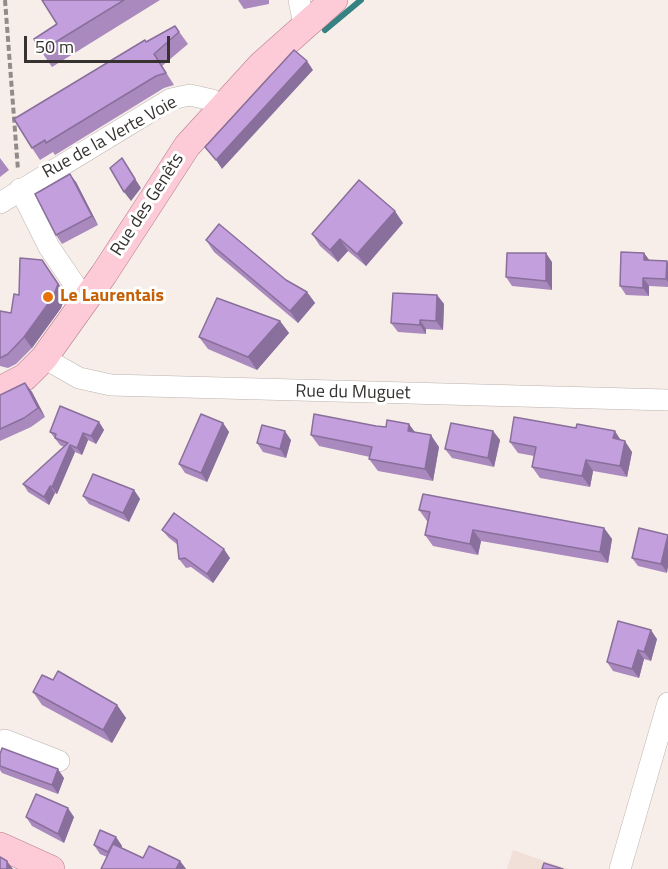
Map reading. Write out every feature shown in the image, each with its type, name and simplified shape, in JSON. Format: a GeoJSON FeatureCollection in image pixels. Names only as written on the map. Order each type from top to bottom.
{"type":"FeatureCollection","features":[{"type":"Feature","properties":{"kind":"main road","name":"Rue des Genêts"},"geometry":{"type":"LineString","coordinates":[[0,390],[25,377],[44,358],[187,146],[261,65],[302,12],[334,0]]}},
{"type":"Feature","properties":{"kind":"main road"},"geometry":{"type":"LineString","coordinates":[[0,846],[51,869]]}},
{"type":"Feature","properties":{"kind":"street","name":"Rue de la Verte Voie"},"geometry":{"type":"LineString","coordinates":[[0,203],[171,99],[190,95],[212,100],[224,107]]}},
{"type":"Feature","properties":{"kind":"street"},"geometry":{"type":"LineString","coordinates":[[20,189],[49,247],[85,300]]}},
{"type":"Feature","properties":{"kind":"street","name":"Rue du Muguet"},"geometry":{"type":"LineString","coordinates":[[44,358],[79,378],[111,385],[668,400]]}},
{"type":"Feature","properties":{"kind":"street"},"geometry":{"type":"LineString","coordinates":[[620,869],[668,704]]}},
{"type":"Feature","properties":{"kind":"street"},"geometry":{"type":"LineString","coordinates":[[0,742],[5,740],[59,761]]}},
{"type":"Feature","properties":{"kind":"path"},"geometry":{"type":"LineString","coordinates":[[4,0],[20,189]]}},
{"type":"Feature","properties":{"kind":"shaded area"},"geometry":{"type":"Polygon","coordinates":[[[513,850],[568,869],[507,869],[513,850]]]}},
{"type":"Feature","properties":{"kind":"building"},"geometry":{"type":"Polygon","coordinates":[[[42,0],[124,0],[41,51],[34,39],[57,24],[42,0]]]}},
{"type":"Feature","properties":{"kind":"building"},"geometry":{"type":"Polygon","coordinates":[[[175,26],[179,32],[154,54],[166,73],[156,76],[46,143],[45,140],[32,148],[14,119],[145,40],[146,42],[175,26]]]}},
{"type":"Feature","properties":{"kind":"building"},"geometry":{"type":"Polygon","coordinates":[[[294,50],[307,61],[216,160],[205,147],[294,50]]]}},
{"type":"Feature","properties":{"kind":"building"},"geometry":{"type":"Polygon","coordinates":[[[122,158],[135,179],[124,192],[110,168],[122,158]]]}},
{"type":"Feature","properties":{"kind":"building"},"geometry":{"type":"Polygon","coordinates":[[[70,174],[92,216],[56,235],[35,194],[70,174]]]}},
{"type":"Feature","properties":{"kind":"building"},"geometry":{"type":"Polygon","coordinates":[[[359,180],[395,211],[357,254],[340,239],[330,250],[312,234],[359,180]]]}},
{"type":"Feature","properties":{"kind":"building"},"geometry":{"type":"Polygon","coordinates":[[[219,224],[286,280],[307,292],[290,311],[206,240],[219,224]]]}},
{"type":"Feature","properties":{"kind":"building"},"geometry":{"type":"Polygon","coordinates":[[[621,252],[644,253],[644,260],[667,261],[666,279],[643,278],[643,288],[620,286],[621,252]]]}},
{"type":"Feature","properties":{"kind":"building"},"geometry":{"type":"Polygon","coordinates":[[[507,253],[546,253],[546,281],[506,277],[507,253]]]}},
{"type":"Feature","properties":{"kind":"building"},"geometry":{"type":"Polygon","coordinates":[[[20,258],[42,260],[58,284],[53,297],[24,337],[8,354],[0,358],[0,311],[11,313],[14,294],[19,295],[20,258]]]}},
{"type":"Feature","properties":{"kind":"building"},"geometry":{"type":"Polygon","coordinates":[[[393,293],[437,295],[436,321],[420,320],[420,325],[391,323],[393,293]]]}},
{"type":"Feature","properties":{"kind":"building"},"geometry":{"type":"Polygon","coordinates":[[[217,298],[280,321],[248,357],[199,337],[217,298]]]}},
{"type":"Feature","properties":{"kind":"building"},"geometry":{"type":"Polygon","coordinates":[[[25,383],[38,408],[24,418],[0,429],[0,395],[25,383]]]}},
{"type":"Feature","properties":{"kind":"building"},"geometry":{"type":"Polygon","coordinates":[[[60,406],[99,422],[91,436],[83,433],[77,448],[70,445],[52,487],[50,486],[44,497],[23,484],[68,443],[55,438],[56,434],[50,432],[60,406]]]}},
{"type":"Feature","properties":{"kind":"building"},"geometry":{"type":"Polygon","coordinates":[[[201,414],[223,423],[201,473],[179,464],[201,414]]]}},
{"type":"Feature","properties":{"kind":"building"},"geometry":{"type":"Polygon","coordinates":[[[314,414],[376,426],[386,427],[387,420],[409,424],[408,431],[431,435],[425,469],[369,459],[372,447],[311,435],[314,414]]]}},
{"type":"Feature","properties":{"kind":"building"},"geometry":{"type":"Polygon","coordinates":[[[514,417],[576,428],[577,424],[615,431],[613,438],[625,441],[620,466],[586,460],[582,476],[532,467],[536,447],[510,442],[514,417]]]}},
{"type":"Feature","properties":{"kind":"building"},"geometry":{"type":"Polygon","coordinates":[[[451,423],[493,431],[488,458],[445,449],[451,423]]]}},
{"type":"Feature","properties":{"kind":"building"},"geometry":{"type":"Polygon","coordinates":[[[262,425],[285,431],[280,449],[257,443],[262,425]]]}},
{"type":"Feature","properties":{"kind":"building"},"geometry":{"type":"Polygon","coordinates":[[[93,474],[134,490],[123,513],[83,496],[93,474]]]}},
{"type":"Feature","properties":{"kind":"building"},"geometry":{"type":"Polygon","coordinates":[[[423,494],[604,528],[600,552],[473,530],[470,544],[425,535],[430,512],[419,510],[423,494]]]}},
{"type":"Feature","properties":{"kind":"building"},"geometry":{"type":"Polygon","coordinates":[[[174,513],[224,549],[207,574],[185,558],[179,559],[177,540],[162,530],[174,513]]]}},
{"type":"Feature","properties":{"kind":"building"},"geometry":{"type":"Polygon","coordinates":[[[639,528],[668,535],[661,564],[632,558],[639,528]]]}},
{"type":"Feature","properties":{"kind":"building"},"geometry":{"type":"Polygon","coordinates":[[[618,621],[651,630],[644,652],[638,650],[632,669],[607,662],[618,621]]]}},
{"type":"Feature","properties":{"kind":"building"},"geometry":{"type":"Polygon","coordinates":[[[58,671],[117,705],[103,730],[33,692],[42,675],[53,680],[58,671]]]}},
{"type":"Feature","properties":{"kind":"building"},"geometry":{"type":"Polygon","coordinates":[[[2,748],[58,769],[52,785],[0,766],[2,748]]]}},
{"type":"Feature","properties":{"kind":"building"},"geometry":{"type":"Polygon","coordinates":[[[36,794],[68,808],[58,834],[26,817],[36,794]]]}},
{"type":"Feature","properties":{"kind":"building"},"geometry":{"type":"Polygon","coordinates":[[[100,830],[116,837],[108,852],[94,845],[100,830]]]}},
{"type":"Feature","properties":{"kind":"building"},"geometry":{"type":"Polygon","coordinates":[[[113,844],[143,858],[149,846],[180,861],[176,869],[101,869],[113,844]]]}},
{"type":"Feature","properties":{"kind":"building"},"geometry":{"type":"Polygon","coordinates":[[[0,857],[7,861],[7,869],[0,869],[0,857]]]}},
{"type":"Feature","properties":{"kind":"building"},"geometry":{"type":"Polygon","coordinates":[[[544,863],[563,869],[542,869],[544,863]]]}},
{"type":"Feature","properties":{"kind":"waterway"},"geometry":{"type":"LineString","coordinates":[[325,30],[361,0]]}},
{"type":"Feature","properties":{"kind":"place","name":"Le Laurentais"},"geometry":{"type":"Point","coordinates":[48,297]}}]}
